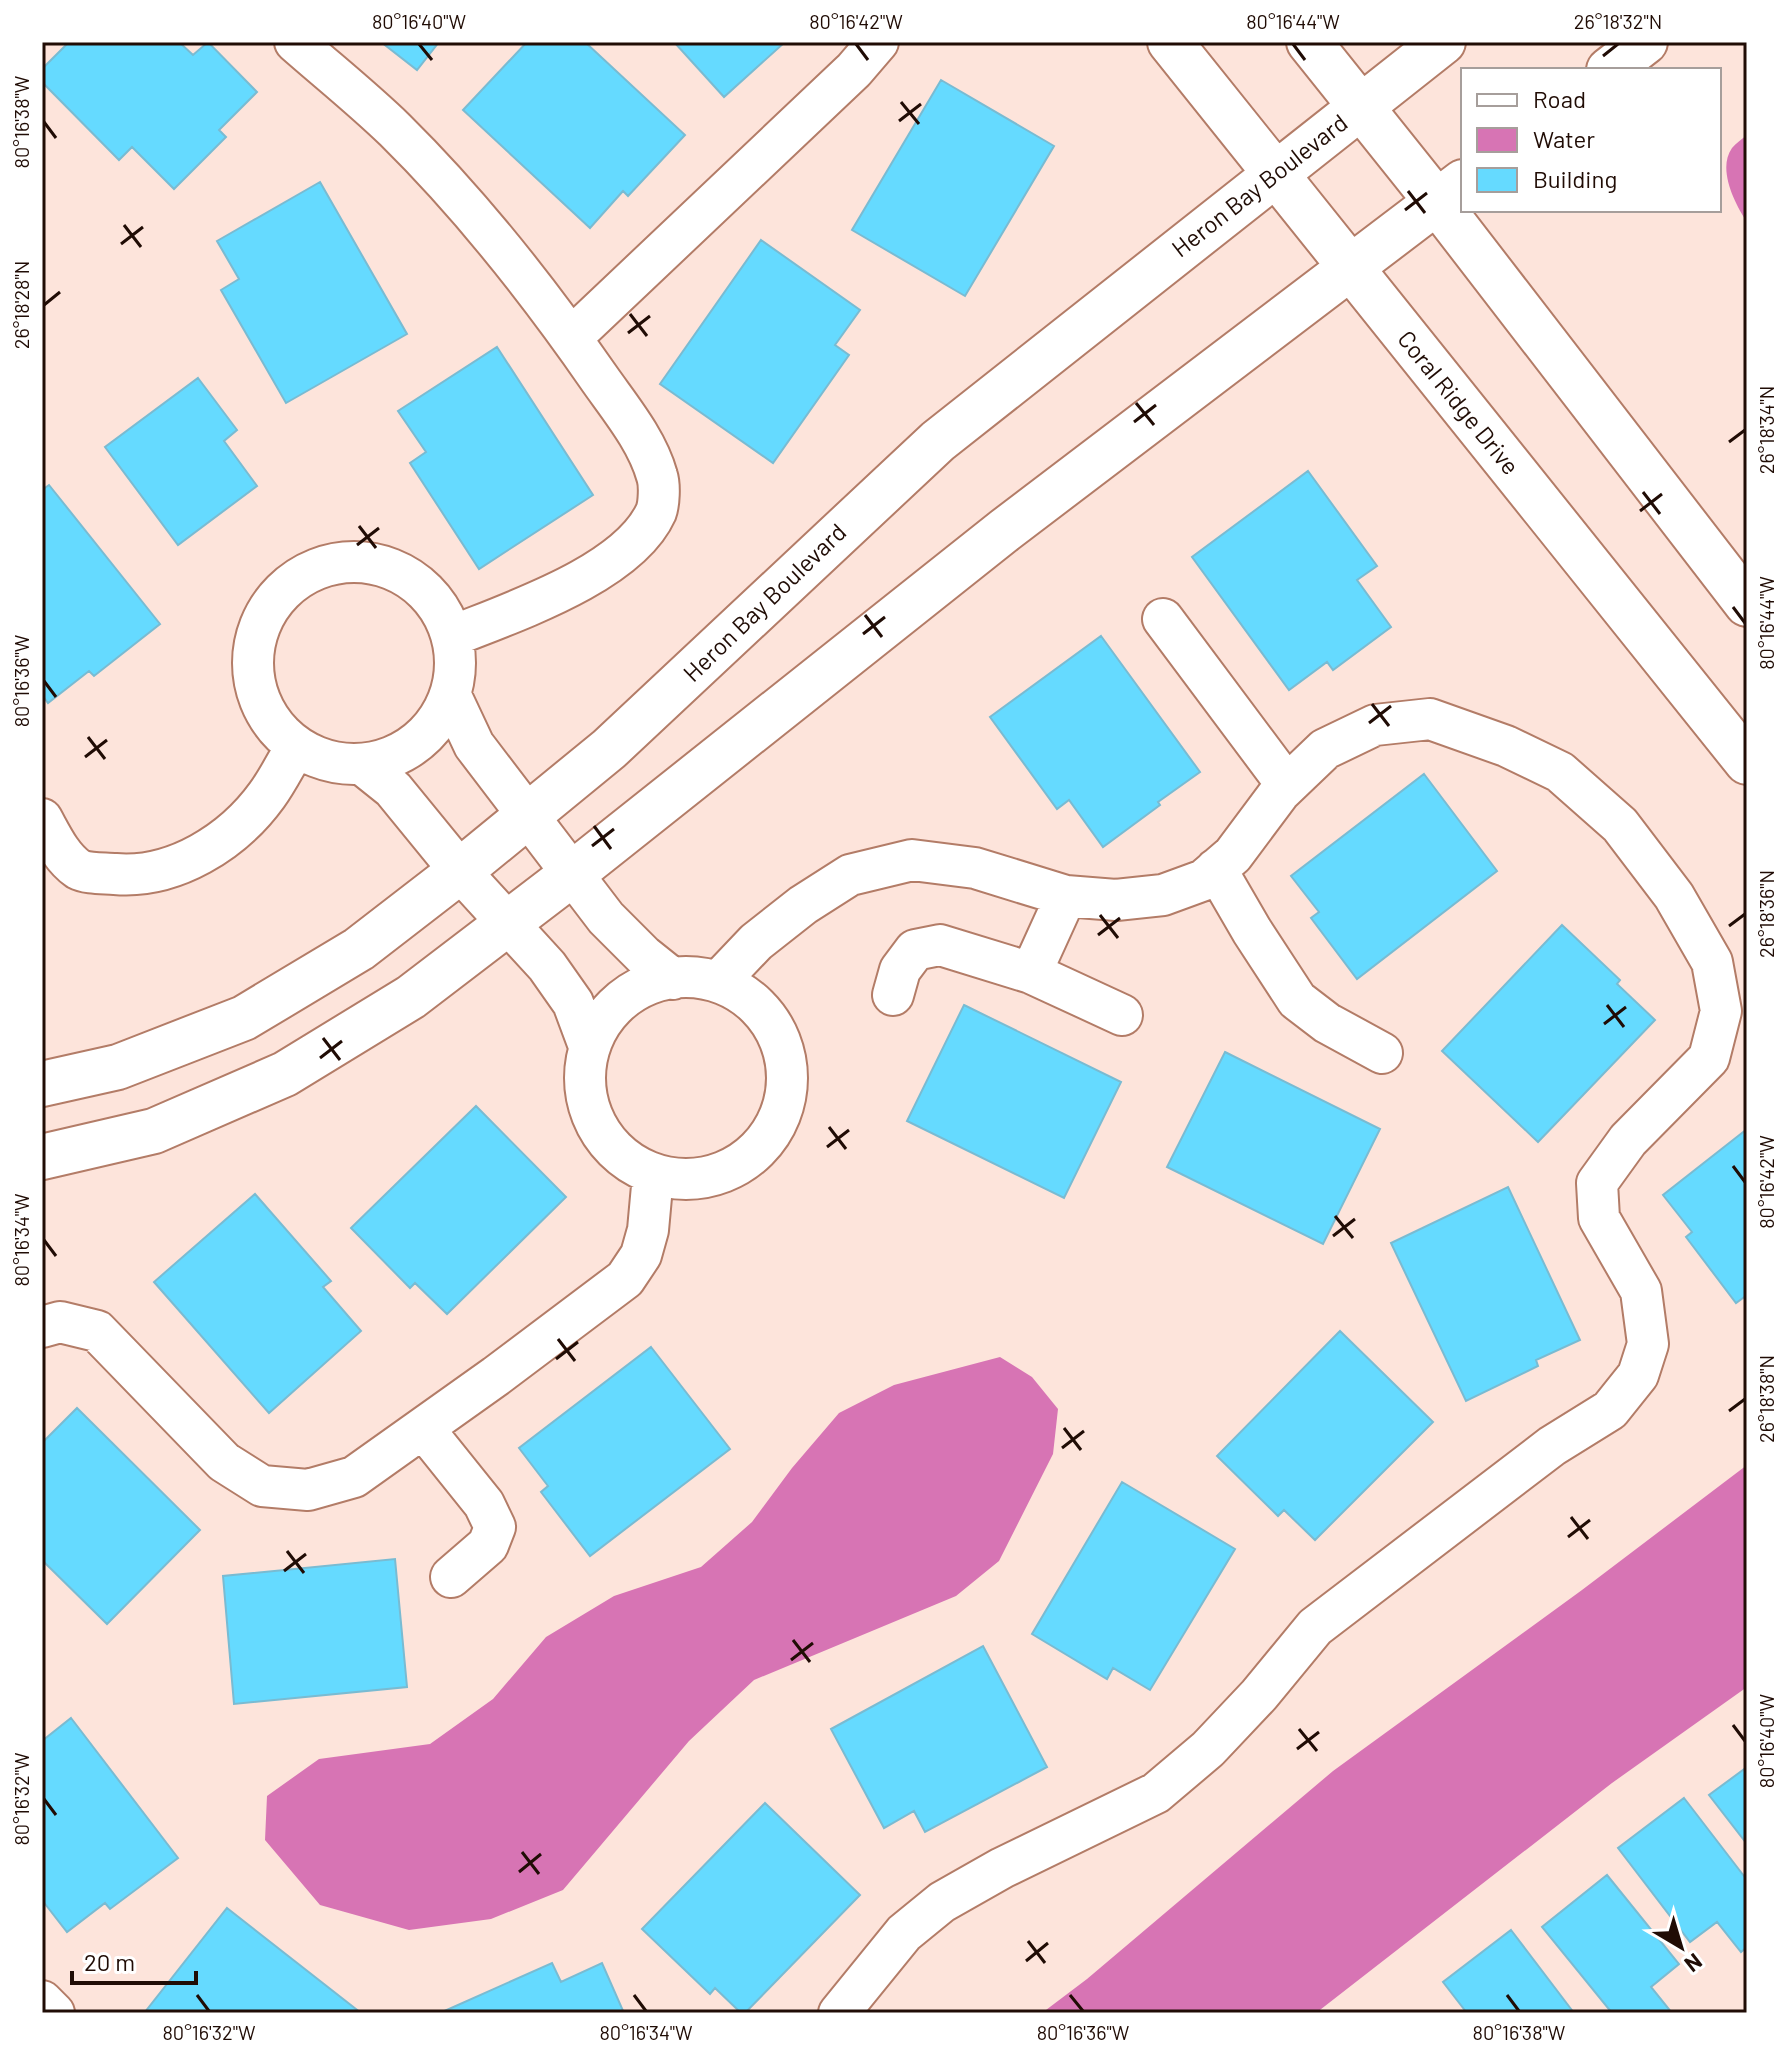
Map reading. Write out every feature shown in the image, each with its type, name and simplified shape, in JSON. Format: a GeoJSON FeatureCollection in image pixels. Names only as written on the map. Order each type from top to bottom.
{"type":"FeatureCollection","features":[{"type":"Feature","properties":{"kind":"street"},"geometry":{"type":"LineString","coordinates":[[295,42],[395,130],[490,233],[571,338],[637,432],[658,478],[657,510],[641,535],[609,561],[569,588],[453,636]]}},
{"type":"Feature","properties":{"kind":"street"},"geometry":{"type":"LineString","coordinates":[[571,338],[854,70],[878,42]]}},
{"type":"Feature","properties":{"kind":"street","name":"Coral Ridge Drive"},"geometry":{"type":"LineString","coordinates":[[1170,42],[1747,762]]}},
{"type":"Feature","properties":{"kind":"street"},"geometry":{"type":"LineString","coordinates":[[42,1157],[154,1131],[285,1074],[411,997],[572,874],[1005,530],[1450,192],[1361,107],[1309,42]]}},
{"type":"Feature","properties":{"kind":"street","name":"Heron Bay Boulevard"},"geometry":{"type":"LineString","coordinates":[[42,1084],[118,1067],[244,1018],[359,949],[460,871],[620,739],[938,441],[1443,42]]}},
{"type":"Feature","properties":{"kind":"street"},"geometry":{"type":"LineString","coordinates":[[1612,68],[1645,42]]}},
{"type":"Feature","properties":{"kind":"street"},"geometry":{"type":"LineString","coordinates":[[1464,212],[1747,604]]}},
{"type":"Feature","properties":{"kind":"street"},"geometry":{"type":"LineString","coordinates":[[345,562],[380,565],[412,579],[437,604],[453,636],[456,666],[451,696],[437,722],[417,743],[392,758],[363,765],[328,762],[296,747],[270,722],[255,690],[252,655],[262,621],[282,592],[311,571],[345,562]]}},
{"type":"Feature","properties":{"kind":"street"},"geometry":{"type":"LineString","coordinates":[[1163,619],[1287,785]]}},
{"type":"Feature","properties":{"kind":"street"},"geometry":{"type":"LineString","coordinates":[[451,696],[474,745],[606,918],[643,955],[673,979]]}},
{"type":"Feature","properties":{"kind":"street"},"geometry":{"type":"LineString","coordinates":[[718,982],[756,942],[803,905],[850,875],[912,860],[975,868],[1066,896],[1116,900],[1163,895],[1204,880],[1233,855],[1287,785],[1325,749],[1375,725],[1430,719],[1506,746],[1560,772],[1620,825],[1674,896],[1712,962],[1721,1011],[1709,1058],[1628,1140],[1597,1183],[1599,1218],[1641,1291],[1648,1344],[1638,1375],[1610,1410],[1552,1446],[1315,1627],[1259,1695],[1218,1738],[1156,1793],[1002,1868],[942,1902],[904,1933],[839,2013]]}},
{"type":"Feature","properties":{"kind":"street"},"geometry":{"type":"LineString","coordinates":[[42,819],[60,850],[80,871],[132,875],[156,871],[196,858],[229,834],[266,796],[296,747]]}},
{"type":"Feature","properties":{"kind":"street"},"geometry":{"type":"LineString","coordinates":[[363,765],[393,789],[460,871],[547,966],[573,1003],[589,1046]]}},
{"type":"Feature","properties":{"kind":"street"},"geometry":{"type":"LineString","coordinates":[[1216,869],[1297,1000],[1327,1023],[1382,1053]]}},
{"type":"Feature","properties":{"kind":"street"},"geometry":{"type":"LineString","coordinates":[[1031,973],[1066,896]]}},
{"type":"Feature","properties":{"kind":"street"},"geometry":{"type":"LineString","coordinates":[[893,995],[900,970],[915,950],[940,945],[1031,973],[1122,1015]]}},
{"type":"Feature","properties":{"kind":"street"},"geometry":{"type":"LineString","coordinates":[[687,977],[718,982],[746,997],[769,1019],[783,1047],[788,1079],[782,1111],[767,1139],[744,1161],[716,1175],[685,1180],[653,1175],[625,1161],[602,1138],[589,1109],[583,1078],[589,1046],[604,1018],[626,996],[655,981],[687,977]]}},
{"type":"Feature","properties":{"kind":"street"},"geometry":{"type":"LineString","coordinates":[[42,1327],[60,1322],[97,1331],[224,1462],[262,1486],[308,1490],[354,1477],[625,1279],[641,1255],[648,1230],[653,1175]]}},
{"type":"Feature","properties":{"kind":"street"},"geometry":{"type":"LineString","coordinates":[[423,1428],[484,1504],[495,1527],[488,1545],[451,1577]]}},
{"type":"Feature","properties":{"kind":"street"},"geometry":{"type":"LineString","coordinates":[[42,2001],[54,2013]]}},
{"type":"Feature","properties":{"kind":"water"},"geometry":{"type":"Polygon","coordinates":[[[1747,135],[1747,222],[1729,186],[1726,166],[1732,148],[1747,135]]]}},
{"type":"Feature","properties":{"kind":"water"},"geometry":{"type":"Polygon","coordinates":[[[1000,1357],[1032,1377],[1058,1409],[1053,1454],[999,1561],[956,1596],[754,1680],[689,1741],[563,1890],[491,1919],[409,1930],[320,1905],[265,1840],[267,1796],[319,1759],[430,1744],[493,1699],[546,1637],[614,1596],[701,1567],[752,1522],[792,1468],[839,1413],[894,1385],[1000,1357]]]}},
{"type":"Feature","properties":{"kind":"water"},"geometry":{"type":"Polygon","coordinates":[[[1747,1465],[1747,1687],[1612,1783],[1316,2013],[1042,2013],[1087,1979],[1333,1771],[1582,1590],[1747,1465]]]}},
{"type":"Feature","properties":{"kind":"building"},"geometry":{"type":"Polygon","coordinates":[[[69,42],[179,42],[193,55],[208,42],[257,92],[219,130],[226,137],[174,189],[132,147],[119,160],[42,82],[42,69],[69,42]]]}},
{"type":"Feature","properties":{"kind":"building"},"geometry":{"type":"Polygon","coordinates":[[[381,42],[439,42],[417,70],[381,42]]]}},
{"type":"Feature","properties":{"kind":"building"},"geometry":{"type":"Polygon","coordinates":[[[527,42],[585,42],[685,135],[628,196],[623,191],[590,228],[463,110],[527,42]]]}},
{"type":"Feature","properties":{"kind":"building"},"geometry":{"type":"Polygon","coordinates":[[[674,42],[785,42],[724,97],[674,42]]]}},
{"type":"Feature","properties":{"kind":"building"},"geometry":{"type":"Polygon","coordinates":[[[941,80],[1054,146],[965,296],[852,230],[941,80]]]}},
{"type":"Feature","properties":{"kind":"building"},"geometry":{"type":"Polygon","coordinates":[[[320,182],[407,334],[286,403],[221,290],[239,279],[217,241],[320,182]]]}},
{"type":"Feature","properties":{"kind":"building"},"geometry":{"type":"Polygon","coordinates":[[[761,240],[860,310],[835,345],[849,355],[773,463],[660,384],[761,240]]]}},
{"type":"Feature","properties":{"kind":"building"},"geometry":{"type":"Polygon","coordinates":[[[497,347],[593,495],[479,569],[410,463],[426,452],[398,411],[497,347]]]}},
{"type":"Feature","properties":{"kind":"building"},"geometry":{"type":"Polygon","coordinates":[[[198,378],[237,430],[224,441],[257,486],[178,545],[105,447],[198,378]]]}},
{"type":"Feature","properties":{"kind":"building"},"geometry":{"type":"Polygon","coordinates":[[[1308,471],[1377,566],[1357,580],[1391,627],[1333,670],[1327,662],[1289,690],[1192,557],[1308,471]]]}},
{"type":"Feature","properties":{"kind":"building"},"geometry":{"type":"Polygon","coordinates":[[[49,485],[160,624],[94,676],[89,671],[48,703],[42,695],[42,490],[49,485]]]}},
{"type":"Feature","properties":{"kind":"building"},"geometry":{"type":"Polygon","coordinates":[[[1101,636],[1200,772],[1103,847],[1069,800],[1057,809],[990,717],[1101,636]]]}},
{"type":"Feature","properties":{"kind":"building"},"geometry":{"type":"Polygon","coordinates":[[[1424,774],[1497,871],[1357,979],[1311,918],[1319,912],[1291,876],[1424,774]]]}},
{"type":"Feature","properties":{"kind":"building"},"geometry":{"type":"Polygon","coordinates":[[[1562,925],[1620,980],[1617,984],[1655,1020],[1538,1142],[1442,1051],[1562,925]]]}},
{"type":"Feature","properties":{"kind":"building"},"geometry":{"type":"Polygon","coordinates":[[[964,1005],[1121,1082],[1064,1198],[907,1121],[964,1005]]]}},
{"type":"Feature","properties":{"kind":"building"},"geometry":{"type":"Polygon","coordinates":[[[1225,1052],[1380,1129],[1323,1244],[1167,1167],[1225,1052]]]}},
{"type":"Feature","properties":{"kind":"building"},"geometry":{"type":"Polygon","coordinates":[[[476,1106],[566,1197],[447,1314],[415,1283],[410,1288],[351,1228],[476,1106]]]}},
{"type":"Feature","properties":{"kind":"building"},"geometry":{"type":"Polygon","coordinates":[[[1747,1129],[1747,1295],[1736,1303],[1686,1237],[1692,1232],[1663,1195],[1747,1129]]]}},
{"type":"Feature","properties":{"kind":"building"},"geometry":{"type":"Polygon","coordinates":[[[1508,1187],[1580,1340],[1536,1360],[1538,1366],[1466,1401],[1391,1243],[1508,1187]]]}},
{"type":"Feature","properties":{"kind":"building"},"geometry":{"type":"Polygon","coordinates":[[[255,1194],[331,1281],[323,1287],[361,1331],[269,1413],[154,1282],[255,1194]]]}},
{"type":"Feature","properties":{"kind":"building"},"geometry":{"type":"Polygon","coordinates":[[[1340,1331],[1433,1422],[1315,1540],[1284,1510],[1278,1516],[1217,1456],[1340,1331]]]}},
{"type":"Feature","properties":{"kind":"building"},"geometry":{"type":"Polygon","coordinates":[[[651,1347],[730,1449],[590,1556],[541,1492],[548,1486],[519,1448],[651,1347]]]}},
{"type":"Feature","properties":{"kind":"building"},"geometry":{"type":"Polygon","coordinates":[[[77,1408],[200,1530],[107,1624],[42,1560],[42,1443],[77,1408]]]}},
{"type":"Feature","properties":{"kind":"building"},"geometry":{"type":"Polygon","coordinates":[[[1122,1482],[1235,1549],[1150,1690],[1113,1668],[1107,1679],[1032,1634],[1122,1482]]]}},
{"type":"Feature","properties":{"kind":"building"},"geometry":{"type":"Polygon","coordinates":[[[395,1559],[407,1687],[234,1704],[223,1576],[395,1559]]]}},
{"type":"Feature","properties":{"kind":"building"},"geometry":{"type":"Polygon","coordinates":[[[983,1646],[1047,1767],[925,1832],[914,1811],[884,1828],[831,1729],[983,1646]]]}},
{"type":"Feature","properties":{"kind":"building"},"geometry":{"type":"Polygon","coordinates":[[[71,1718],[178,1858],[110,1909],[105,1903],[67,1932],[42,1900],[42,1741],[71,1718]]]}},
{"type":"Feature","properties":{"kind":"building"},"geometry":{"type":"Polygon","coordinates":[[[1747,1767],[1747,1844],[1709,1795],[1747,1767]]]}},
{"type":"Feature","properties":{"kind":"building"},"geometry":{"type":"Polygon","coordinates":[[[1684,1798],[1747,1880],[1747,1947],[1741,1952],[1717,1922],[1690,1942],[1618,1848],[1684,1798]]]}},
{"type":"Feature","properties":{"kind":"building"},"geometry":{"type":"Polygon","coordinates":[[[765,1803],[860,1895],[745,2013],[741,2013],[715,1988],[710,1994],[642,1929],[765,1803]]]}},
{"type":"Feature","properties":{"kind":"building"},"geometry":{"type":"Polygon","coordinates":[[[1607,1875],[1679,1964],[1651,1987],[1672,2013],[1612,2013],[1542,1927],[1607,1875]]]}},
{"type":"Feature","properties":{"kind":"building"},"geometry":{"type":"Polygon","coordinates":[[[227,1908],[361,2013],[145,2012],[227,1908]]]}},
{"type":"Feature","properties":{"kind":"building"},"geometry":{"type":"Polygon","coordinates":[[[1511,1930],[1574,2013],[1467,2013],[1443,1982],[1511,1930]]]}},
{"type":"Feature","properties":{"kind":"building"},"geometry":{"type":"Polygon","coordinates":[[[552,1963],[561,1982],[602,1963],[624,2013],[440,2013],[552,1963]]]}}]}
